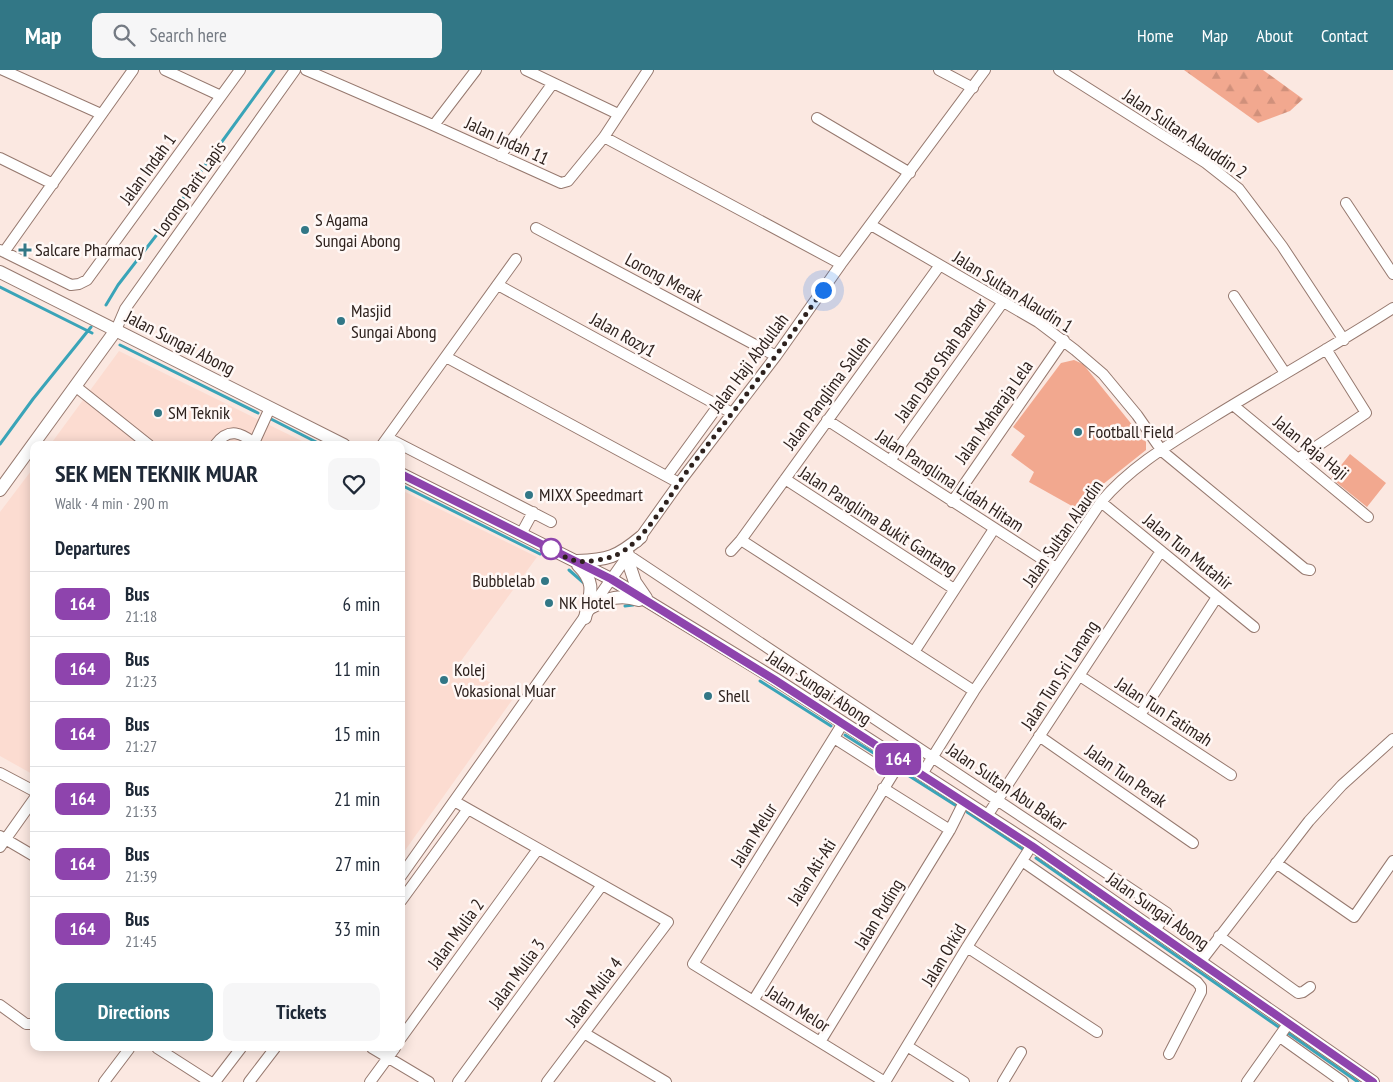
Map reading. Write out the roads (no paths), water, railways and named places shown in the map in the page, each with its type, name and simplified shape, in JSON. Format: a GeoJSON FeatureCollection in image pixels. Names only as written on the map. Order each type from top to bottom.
{"type":"FeatureCollection","features":[{"type":"Feature","properties":{"kind":"street"},"geometry":{"type":"LineString","coordinates":[[3,70],[101,114]]}},
{"type":"Feature","properties":{"kind":"street"},"geometry":{"type":"LineString","coordinates":[[2,251],[133,70]]}},
{"type":"Feature","properties":{"kind":"street"},"geometry":{"type":"LineString","coordinates":[[165,70],[220,96]]}},
{"type":"Feature","properties":{"kind":"street","name":"Jalan Indah 1"},"geometry":{"type":"LineString","coordinates":[[2,251],[71,285],[87,280],[240,70]]}},
{"type":"Feature","properties":{"kind":"street","name":"Lorong Parit Lapis"},"geometry":{"type":"LineString","coordinates":[[116,330],[125,308],[296,70]]}},
{"type":"Feature","properties":{"kind":"street","name":"Jalan Indah 11"},"geometry":{"type":"LineString","coordinates":[[306,70],[564,184],[568,182],[604,137],[648,70]]}},
{"type":"Feature","properties":{"kind":"street"},"geometry":{"type":"LineString","coordinates":[[328,80],[335,70]]}},
{"type":"Feature","properties":{"kind":"street"},"geometry":{"type":"LineString","coordinates":[[434,125],[476,70]]}},
{"type":"Feature","properties":{"kind":"street"},"geometry":{"type":"LineString","coordinates":[[526,70],[618,114]]}},
{"type":"Feature","properties":{"kind":"street"},"geometry":{"type":"LineString","coordinates":[[939,70],[972,88]]}},
{"type":"Feature","properties":{"kind":"street","name":"Jalan Haji Abdullah"},"geometry":{"type":"LineString","coordinates":[[405,870],[628,557],[679,482],[776,356],[985,70]]}},
{"type":"Feature","properties":{"kind":"street","name":"Jalan Sultan Alauddin 2"},"geometry":{"type":"LineString","coordinates":[[1059,70],[1206,163],[1239,189],[1282,246],[1344,340]]}},
{"type":"Feature","properties":{"kind":"street"},"geometry":{"type":"LineString","coordinates":[[500,156],[553,83]]}},
{"type":"Feature","properties":{"kind":"street"},"geometry":{"type":"LineString","coordinates":[[817,118],[910,172]]}},
{"type":"Feature","properties":{"kind":"street"},"geometry":{"type":"LineString","coordinates":[[604,137],[842,264]]}},
{"type":"Feature","properties":{"kind":"street"},"geometry":{"type":"LineString","coordinates":[[0,158],[52,184]]}},
{"type":"Feature","properties":{"kind":"street"},"geometry":{"type":"LineString","coordinates":[[1346,203],[1393,274]]}},
{"type":"Feature","properties":{"kind":"street","name":"Jalan Sultan Alaudin 1"},"geometry":{"type":"LineString","coordinates":[[871,225],[1038,322],[1064,340],[1103,374],[1137,415],[1162,451],[1305,569],[1310,570]]}},
{"type":"Feature","properties":{"kind":"street","name":"Lorong Merak"},"geometry":{"type":"LineString","coordinates":[[536,228],[776,356]]}},
{"type":"Feature","properties":{"kind":"street"},"geometry":{"type":"LineString","coordinates":[[385,441],[516,259]]}},
{"type":"Feature","properties":{"kind":"street","name":"Jalan Panglima Salleh"},"geometry":{"type":"LineString","coordinates":[[731,551],[741,540],[940,265]]}},
{"type":"Feature","properties":{"kind":"street","name":"Jalan Sungai Abong"},"geometry":{"type":"LineString","coordinates":[[0,272],[336,441]]}},
{"type":"Feature","properties":{"kind":"street","name":"Jalan Rozy1"},"geometry":{"type":"LineString","coordinates":[[498,284],[732,413]]}},
{"type":"Feature","properties":{"kind":"street"},"geometry":{"type":"LineString","coordinates":[[1234,296],[1285,373]]}},
{"type":"Feature","properties":{"kind":"street","name":"Jalan Dato Shah Bandar"},"geometry":{"type":"LineString","coordinates":[[890,462],[1003,302]]}},
{"type":"Feature","properties":{"kind":"street","name":"Jalan Sultan Alaudin"},"geometry":{"type":"LineString","coordinates":[[922,774],[1056,568],[1101,502],[1125,476],[1232,405],[1344,340],[1393,308]]}},
{"type":"Feature","properties":{"kind":"street"},"geometry":{"type":"LineString","coordinates":[[35,441],[116,330]]}},
{"type":"Feature","properties":{"kind":"street","name":"Jalan Maharaja Lela"},"geometry":{"type":"LineString","coordinates":[[952,502],[1064,340]]}},
{"type":"Feature","properties":{"kind":"street"},"geometry":{"type":"LineString","coordinates":[[1298,458],[1366,413],[1326,349]]}},
{"type":"Feature","properties":{"kind":"street"},"geometry":{"type":"LineString","coordinates":[[446,357],[679,482]]}},
{"type":"Feature","properties":{"kind":"street"},"geometry":{"type":"LineString","coordinates":[[75,386],[144,441]]}},
{"type":"Feature","properties":{"kind":"street","name":"Jalan Raja Haji"},"geometry":{"type":"LineString","coordinates":[[1232,405],[1368,517]]}},
{"type":"Feature","properties":{"kind":"street"},"geometry":{"type":"LineString","coordinates":[[666,476],[718,406]]}},
{"type":"Feature","properties":{"kind":"street"},"geometry":{"type":"LineString","coordinates":[[257,441],[270,408]]}},
{"type":"Feature","properties":{"kind":"street","name":"Jalan Panglima Lidah Hitam"},"geometry":{"type":"LineString","coordinates":[[827,420],[1056,568]]}},
{"type":"Feature","properties":{"kind":"street"},"geometry":{"type":"LineString","coordinates":[[219,441],[226,434],[234,433],[245,435],[252,441]]}},
{"type":"Feature","properties":{"kind":"street"},"geometry":{"type":"LineString","coordinates":[[0,490],[30,448]]}},
{"type":"Feature","properties":{"kind":"street"},"geometry":{"type":"LineString","coordinates":[[405,451],[552,522]]}},
{"type":"Feature","properties":{"kind":"street","name":"Jalan Sungai Abong"},"geometry":{"type":"LineString","coordinates":[[405,476],[611,579],[767,674],[987,816],[1155,930],[1288,1024],[1329,1062],[1350,1078],[1373,1082]]}},
{"type":"Feature","properties":{"kind":"street","name":"Jalan Panglima Bukit Gantang"},"geometry":{"type":"LineString","coordinates":[[785,479],[954,589]]}},
{"type":"Feature","properties":{"kind":"street","name":"Jalan Tun Mutahir"},"geometry":{"type":"LineString","coordinates":[[1101,502],[1254,627]]}},
{"type":"Feature","properties":{"kind":"street"},"geometry":{"type":"LineString","coordinates":[[522,534],[533,512]]}},
{"type":"Feature","properties":{"kind":"street"},"geometry":{"type":"LineString","coordinates":[[914,652],[994,529]]}},
{"type":"Feature","properties":{"kind":"street"},"geometry":{"type":"LineString","coordinates":[[575,560],[613,557],[625,550],[641,536]]}},
{"type":"Feature","properties":{"kind":"street"},"geometry":{"type":"LineString","coordinates":[[741,540],[974,692]]}},
{"type":"Feature","properties":{"kind":"street","name":"Jalan Tun Sri Lanang"},"geometry":{"type":"LineString","coordinates":[[987,816],[1161,551]]}},
{"type":"Feature","properties":{"kind":"street"},"geometry":{"type":"LineString","coordinates":[[628,557],[635,582],[651,604]]}},
{"type":"Feature","properties":{"kind":"street","name":"Jalan Sultan Abu Bakar"},"geometry":{"type":"LineString","coordinates":[[628,557],[1167,912],[1155,930]]}},
{"type":"Feature","properties":{"kind":"street"},"geometry":{"type":"LineString","coordinates":[[575,560],[589,578],[591,588],[584,618]]}},
{"type":"Feature","properties":{"kind":"street"},"geometry":{"type":"LineString","coordinates":[[592,607],[608,598],[620,596],[651,604]]}},
{"type":"Feature","properties":{"kind":"street"},"geometry":{"type":"LineString","coordinates":[[1140,715],[1217,597]]}},
{"type":"Feature","properties":{"kind":"street","name":"Jalan Tun Fatimah"},"geometry":{"type":"LineString","coordinates":[[1080,676],[1232,775]]}},
{"type":"Feature","properties":{"kind":"street","name":"Jalan Melur"},"geometry":{"type":"LineString","coordinates":[[693,964],[843,724]]}},
{"type":"Feature","properties":{"kind":"street","name":"Jalan Tun Perak"},"geometry":{"type":"LineString","coordinates":[[1039,736],[1193,843]]}},
{"type":"Feature","properties":{"kind":"street"},"geometry":{"type":"LineString","coordinates":[[834,738],[892,775]]}},
{"type":"Feature","properties":{"kind":"street"},"geometry":{"type":"LineString","coordinates":[[1201,962],[1219,936],[1309,821],[1342,785],[1393,739]]}},
{"type":"Feature","properties":{"kind":"street","name":"Jalan Ati-Ati"},"geometry":{"type":"LineString","coordinates":[[753,1000],[900,761]]}},
{"type":"Feature","properties":{"kind":"street"},"geometry":{"type":"LineString","coordinates":[[0,773],[30,789]]}},
{"type":"Feature","properties":{"kind":"street"},"geometry":{"type":"LineString","coordinates":[[883,788],[950,830]]}},
{"type":"Feature","properties":{"kind":"street"},"geometry":{"type":"LineString","coordinates":[[454,801],[602,885]]}},
{"type":"Feature","properties":{"kind":"street","name":"Jalan Puding"},"geometry":{"type":"LineString","coordinates":[[820,1042],[950,830],[964,802]]}},
{"type":"Feature","properties":{"kind":"street"},"geometry":{"type":"LineString","coordinates":[[30,804],[2,841],[30,854]]}},
{"type":"Feature","properties":{"kind":"street"},"geometry":{"type":"LineString","coordinates":[[405,896],[468,809]]}},
{"type":"Feature","properties":{"kind":"street","name":"Jalan Orkid"},"geometry":{"type":"LineString","coordinates":[[885,1082],[967,947],[1032,846]]}},
{"type":"Feature","properties":{"kind":"street","name":"Jalan Mulia 2"},"geometry":{"type":"LineString","coordinates":[[405,1032],[538,849]]}},
{"type":"Feature","properties":{"kind":"street"},"geometry":{"type":"LineString","coordinates":[[1276,863],[1354,917],[1393,861]]}},
{"type":"Feature","properties":{"kind":"street"},"geometry":{"type":"LineString","coordinates":[[1022,862],[1197,982],[1201,992],[1169,1054]]}},
{"type":"Feature","properties":{"kind":"street","name":"Jalan Mulia 4"},"geometry":{"type":"LineString","coordinates":[[547,1082],[668,922],[602,885]]}},
{"type":"Feature","properties":{"kind":"street","name":"Jalan Mulia 3"},"geometry":{"type":"LineString","coordinates":[[458,1082],[602,885]]}},
{"type":"Feature","properties":{"kind":"street"},"geometry":{"type":"LineString","coordinates":[[1219,936],[1298,993],[1304,992],[1310,987]]}},
{"type":"Feature","properties":{"kind":"street"},"geometry":{"type":"LineString","coordinates":[[967,947],[1097,1032]]}},
{"type":"Feature","properties":{"kind":"street","name":"Jalan Melor"},"geometry":{"type":"LineString","coordinates":[[693,964],[885,1082]]}},
{"type":"Feature","properties":{"kind":"street"},"geometry":{"type":"LineString","coordinates":[[0,1005],[26,1024],[30,1024]]}},
{"type":"Feature","properties":{"kind":"street"},"geometry":{"type":"LineString","coordinates":[[1247,1082],[1288,1024]]}},
{"type":"Feature","properties":{"kind":"street"},"geometry":{"type":"LineString","coordinates":[[584,1033],[666,1082]]}},
{"type":"Feature","properties":{"kind":"street"},"geometry":{"type":"LineString","coordinates":[[1280,1037],[1329,1062]]}},
{"type":"Feature","properties":{"kind":"street"},"geometry":{"type":"LineString","coordinates":[[907,1046],[964,1082]]}},
{"type":"Feature","properties":{"kind":"street"},"geometry":{"type":"LineString","coordinates":[[104,1082],[127,1051]]}},
{"type":"Feature","properties":{"kind":"street"},"geometry":{"type":"LineString","coordinates":[[162,1051],[210,1082]]}},
{"type":"Feature","properties":{"kind":"street"},"geometry":{"type":"LineString","coordinates":[[215,1082],[239,1051]]}},
{"type":"Feature","properties":{"kind":"street"},"geometry":{"type":"LineString","coordinates":[[249,1082],[273,1051]]}},
{"type":"Feature","properties":{"kind":"street"},"geometry":{"type":"LineString","coordinates":[[377,1051],[429,1082]]}},
{"type":"Feature","properties":{"kind":"street"},"geometry":{"type":"LineString","coordinates":[[370,1082],[393,1051]]}},
{"type":"Feature","properties":{"kind":"street"},"geometry":{"type":"LineString","coordinates":[[1003,1082],[1021,1052]]}},
{"type":"Feature","properties":{"kind":"waterway"},"geometry":{"type":"LineString","coordinates":[[106,305],[118,285],[172,215],[205,165],[274,70]]}},
{"type":"Feature","properties":{"kind":"waterway"},"geometry":{"type":"LineString","coordinates":[[0,287],[92,333]]}},
{"type":"Feature","properties":{"kind":"waterway"},"geometry":{"type":"LineString","coordinates":[[0,444],[33,399],[91,327]]}},
{"type":"Feature","properties":{"kind":"waterway"},"geometry":{"type":"LineString","coordinates":[[120,345],[258,413]]}},
{"type":"Feature","properties":{"kind":"waterway"},"geometry":{"type":"LineString","coordinates":[[271,419],[314,441]]}},
{"type":"Feature","properties":{"kind":"waterway"},"geometry":{"type":"LineString","coordinates":[[405,487],[540,554]]}},
{"type":"Feature","properties":{"kind":"waterway"},"geometry":{"type":"LineString","coordinates":[[569,570],[585,584]]}},
{"type":"Feature","properties":{"kind":"waterway"},"geometry":{"type":"LineString","coordinates":[[625,606],[633,605]]}},
{"type":"Feature","properties":{"kind":"waterway"},"geometry":{"type":"LineString","coordinates":[[760,681],[831,726]]}},
{"type":"Feature","properties":{"kind":"waterway"},"geometry":{"type":"LineString","coordinates":[[845,735],[891,764]]}},
{"type":"Feature","properties":{"kind":"waterway"},"geometry":{"type":"LineString","coordinates":[[903,772],[955,805]]}},
{"type":"Feature","properties":{"kind":"waterway"},"geometry":{"type":"LineString","coordinates":[[967,812],[1024,850]]}},
{"type":"Feature","properties":{"kind":"waterway"},"geometry":{"type":"LineString","coordinates":[[1036,858],[1280,1028]]}},
{"type":"Feature","properties":{"kind":"waterway"},"geometry":{"type":"LineString","coordinates":[[1288,1033],[1358,1082]]}},
{"type":"Feature","properties":{"kind":"place","name":"S Agama Sungai Abong"},"geometry":{"type":"Point","coordinates":[305,230]}},
{"type":"Feature","properties":{"kind":"place","name":"Salcare Pharmacy"},"geometry":{"type":"Point","coordinates":[25,250]}},
{"type":"Feature","properties":{"kind":"place","name":"Masjid Sungai Abong"},"geometry":{"type":"Point","coordinates":[341,321]}},
{"type":"Feature","properties":{"kind":"place","name":"SM Teknik"},"geometry":{"type":"Point","coordinates":[158,413]}},
{"type":"Feature","properties":{"kind":"place","name":"Football Field"},"geometry":{"type":"Point","coordinates":[1078,432]}},
{"type":"Feature","properties":{"kind":"place","name":"MIXX Speedmart"},"geometry":{"type":"Point","coordinates":[529,495]}},
{"type":"Feature","properties":{"kind":"place","name":"Bubblelab"},"geometry":{"type":"Point","coordinates":[545,581]}},
{"type":"Feature","properties":{"kind":"place","name":"NK Hotel"},"geometry":{"type":"Point","coordinates":[549,603]}},
{"type":"Feature","properties":{"kind":"place","name":"Kolej Vokasional Muar"},"geometry":{"type":"Point","coordinates":[444,680]}},
{"type":"Feature","properties":{"kind":"place","name":"Shell"},"geometry":{"type":"Point","coordinates":[708,696]}}]}
